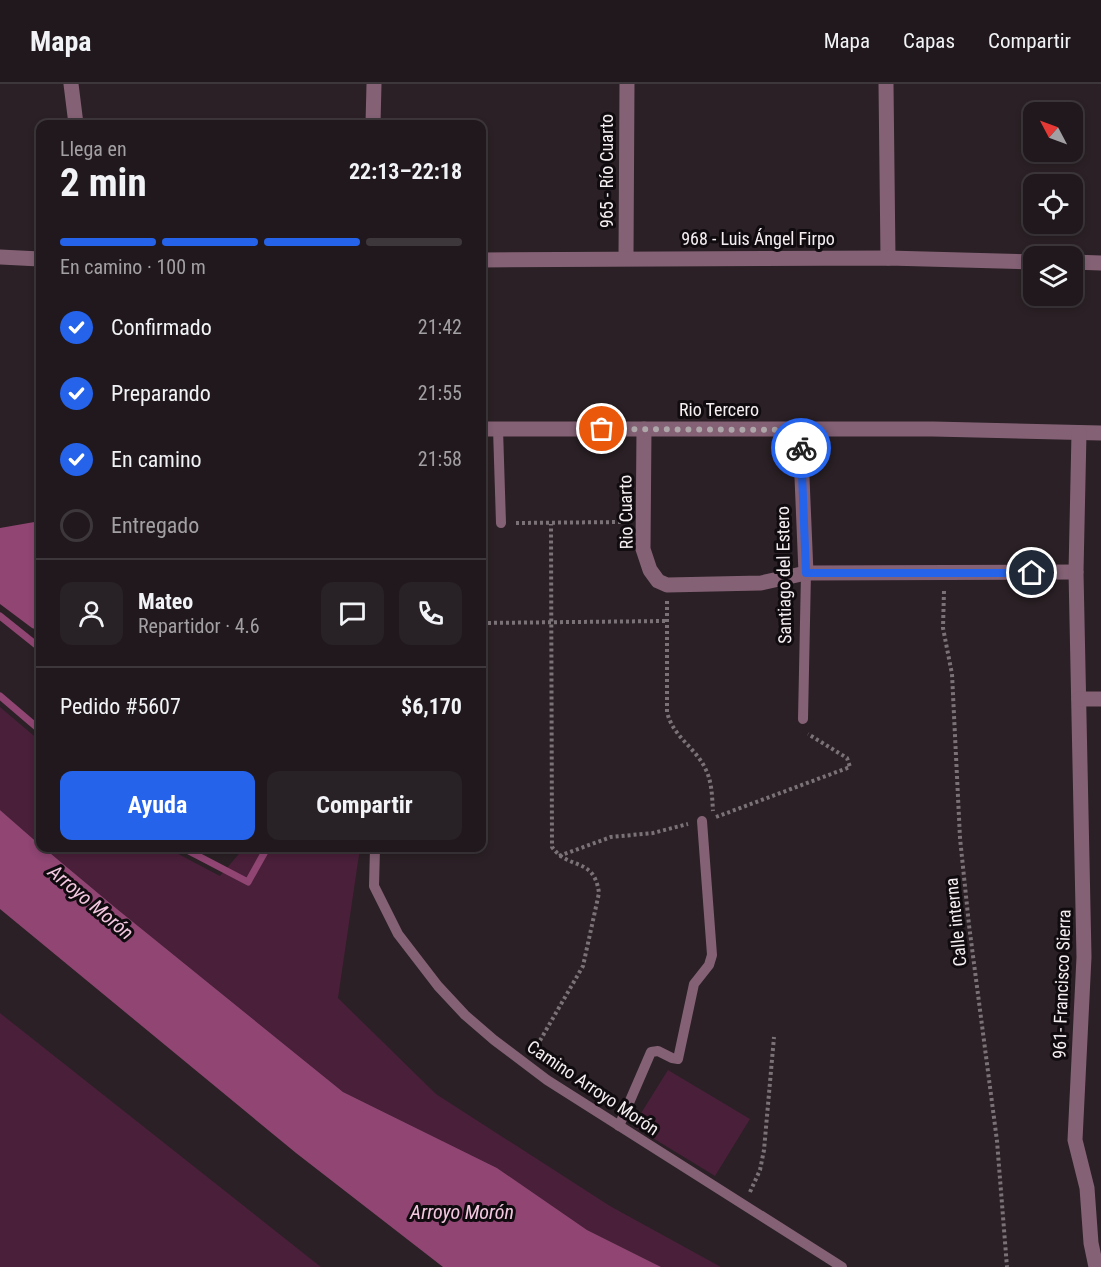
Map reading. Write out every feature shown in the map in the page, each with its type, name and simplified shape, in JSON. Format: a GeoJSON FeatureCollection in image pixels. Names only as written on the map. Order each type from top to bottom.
{"type":"FeatureCollection","features":[{"type":"Feature","properties":{"kind":"street"},"geometry":{"type":"LineString","coordinates":[[71,84],[76,120]]}},
{"type":"Feature","properties":{"kind":"street"},"geometry":{"type":"LineString","coordinates":[[373,120],[374,84]]}},
{"type":"Feature","properties":{"kind":"street","name":"965 - Río Cuarto"},"geometry":{"type":"LineString","coordinates":[[626,258],[627,84]]}},
{"type":"Feature","properties":{"kind":"street"},"geometry":{"type":"LineString","coordinates":[[886,84],[888,258]]}},
{"type":"Feature","properties":{"kind":"street"},"geometry":{"type":"LineString","coordinates":[[0,257],[36,259]]}},
{"type":"Feature","properties":{"kind":"street","name":"968 - Luis Ángel Firpo"},"geometry":{"type":"LineString","coordinates":[[486,260],[888,258],[1023,262]]}},
{"type":"Feature","properties":{"kind":"street"},"geometry":{"type":"LineString","coordinates":[[1083,262],[1101,263]]}},
{"type":"Feature","properties":{"kind":"street","name":"Rio Tercero"},"geometry":{"type":"LineString","coordinates":[[486,429],[933,429],[1101,433]]}},
{"type":"Feature","properties":{"kind":"street","name":"Rio Cuarto"},"geometry":{"type":"LineString","coordinates":[[644,429],[643,549],[650,570],[658,581],[667,585]]}},
{"type":"Feature","properties":{"kind":"street","name":"Santiago del Estero"},"geometry":{"type":"LineString","coordinates":[[800,430],[806,573]]}},
{"type":"Feature","properties":{"kind":"street","name":"961- Francisco Sierra"},"geometry":{"type":"LineString","coordinates":[[1079,433],[1076,572],[1084,957],[1075,1140],[1087,1188],[1091,1243],[1096,1267]]}},
{"type":"Feature","properties":{"kind":"street"},"geometry":{"type":"LineString","coordinates":[[667,585],[761,583],[806,573],[1076,572]]}},
{"type":"Feature","properties":{"kind":"street"},"geometry":{"type":"LineString","coordinates":[[1079,699],[1101,699]]}},
{"type":"Feature","properties":{"kind":"lane"},"geometry":{"type":"LineString","coordinates":[[498,429],[501,523]]}},
{"type":"Feature","properties":{"kind":"lane","name":"Santiago del Estero"},"geometry":{"type":"LineString","coordinates":[[803,719],[806,573]]}},
{"type":"Feature","properties":{"kind":"lane"},"geometry":{"type":"LineString","coordinates":[[619,1126],[651,1052],[658,1051],[678,1059],[694,984],[709,964],[712,955],[702,821]]}},
{"type":"Feature","properties":{"kind":"lane","name":"Camino Arroyo Morón"},"geometry":{"type":"LineString","coordinates":[[375,852],[374,886],[398,934],[438,986],[465,1015],[525,1065],[842,1267]]}},
{"type":"Feature","properties":{"kind":"path"},"geometry":{"type":"LineString","coordinates":[[501,523],[644,522]]}},
{"type":"Feature","properties":{"kind":"path"},"geometry":{"type":"LineString","coordinates":[[525,1065],[583,966],[599,893],[597,882],[589,869],[559,856],[552,847],[551,524]]}},
{"type":"Feature","properties":{"kind":"path","name":"Calle interna"},"geometry":{"type":"LineString","coordinates":[[944,574],[943,628],[952,674],[960,838],[997,1141],[1007,1267]]}},
{"type":"Feature","properties":{"kind":"path"},"geometry":{"type":"LineString","coordinates":[[667,585],[667,712],[670,725],[704,766],[710,781],[714,818],[850,767],[847,758],[808,734],[803,719]]}},
{"type":"Feature","properties":{"kind":"path"},"geometry":{"type":"LineString","coordinates":[[486,623],[667,621]]}},
{"type":"Feature","properties":{"kind":"path"},"geometry":{"type":"LineString","coordinates":[[559,856],[611,837],[653,833],[702,821]]}},
{"type":"Feature","properties":{"kind":"path"},"geometry":{"type":"LineString","coordinates":[[744,1206],[760,1170],[764,1150],[774,1036]]}},
{"type":"Feature","properties":{"kind":"shaded area"},"geometry":{"type":"Polygon","coordinates":[[[0,707],[36,738],[36,842],[0,810],[0,707]]]}},
{"type":"Feature","properties":{"kind":"shaded area"},"geometry":{"type":"Polygon","coordinates":[[[49,852],[175,852],[220,876],[241,852],[359,852],[338,998],[436,1094],[610,1206],[721,1267],[661,1267],[587,1230],[497,1168],[343,1092],[49,852]]]}},
{"type":"Feature","properties":{"kind":"shaded area"},"geometry":{"type":"Polygon","coordinates":[[[0,1013],[321,1267],[0,1267],[0,1013]]]}},
{"type":"Feature","properties":{"kind":"shaded area"},"geometry":{"type":"Polygon","coordinates":[[[668,1070],[750,1119],[715,1176],[633,1126],[668,1070]]]}},
{"type":"Feature","properties":{"kind":"water"},"geometry":{"type":"Polygon","coordinates":[[[36,522],[36,630],[0,604],[0,528],[36,522]]]}},
{"type":"Feature","properties":{"kind":"water","name":"Arroyo Morón"},"geometry":{"type":"Polygon","coordinates":[[[0,810],[36,842],[36,852],[49,852],[343,1092],[497,1168],[587,1230],[661,1267],[443,1267],[296,1153],[0,909],[0,810]]]}},
{"type":"Feature","properties":{"kind":"waterway"},"geometry":{"type":"LineString","coordinates":[[0,616],[36,645]]}},
{"type":"Feature","properties":{"kind":"waterway"},"geometry":{"type":"LineString","coordinates":[[0,696],[36,727]]}},
{"type":"Feature","properties":{"kind":"waterway"},"geometry":{"type":"LineString","coordinates":[[191,852],[248,882],[265,852]]}},
{"type":"Feature","properties":{"kind":"way so far"},"geometry":{"type":"LineString","coordinates":[[602,429],[800,430],[801,448]]}},
{"type":"Feature","properties":{"kind":"route"},"geometry":{"type":"LineString","coordinates":[[801,448],[806,573],[1032,573]]}}]}
